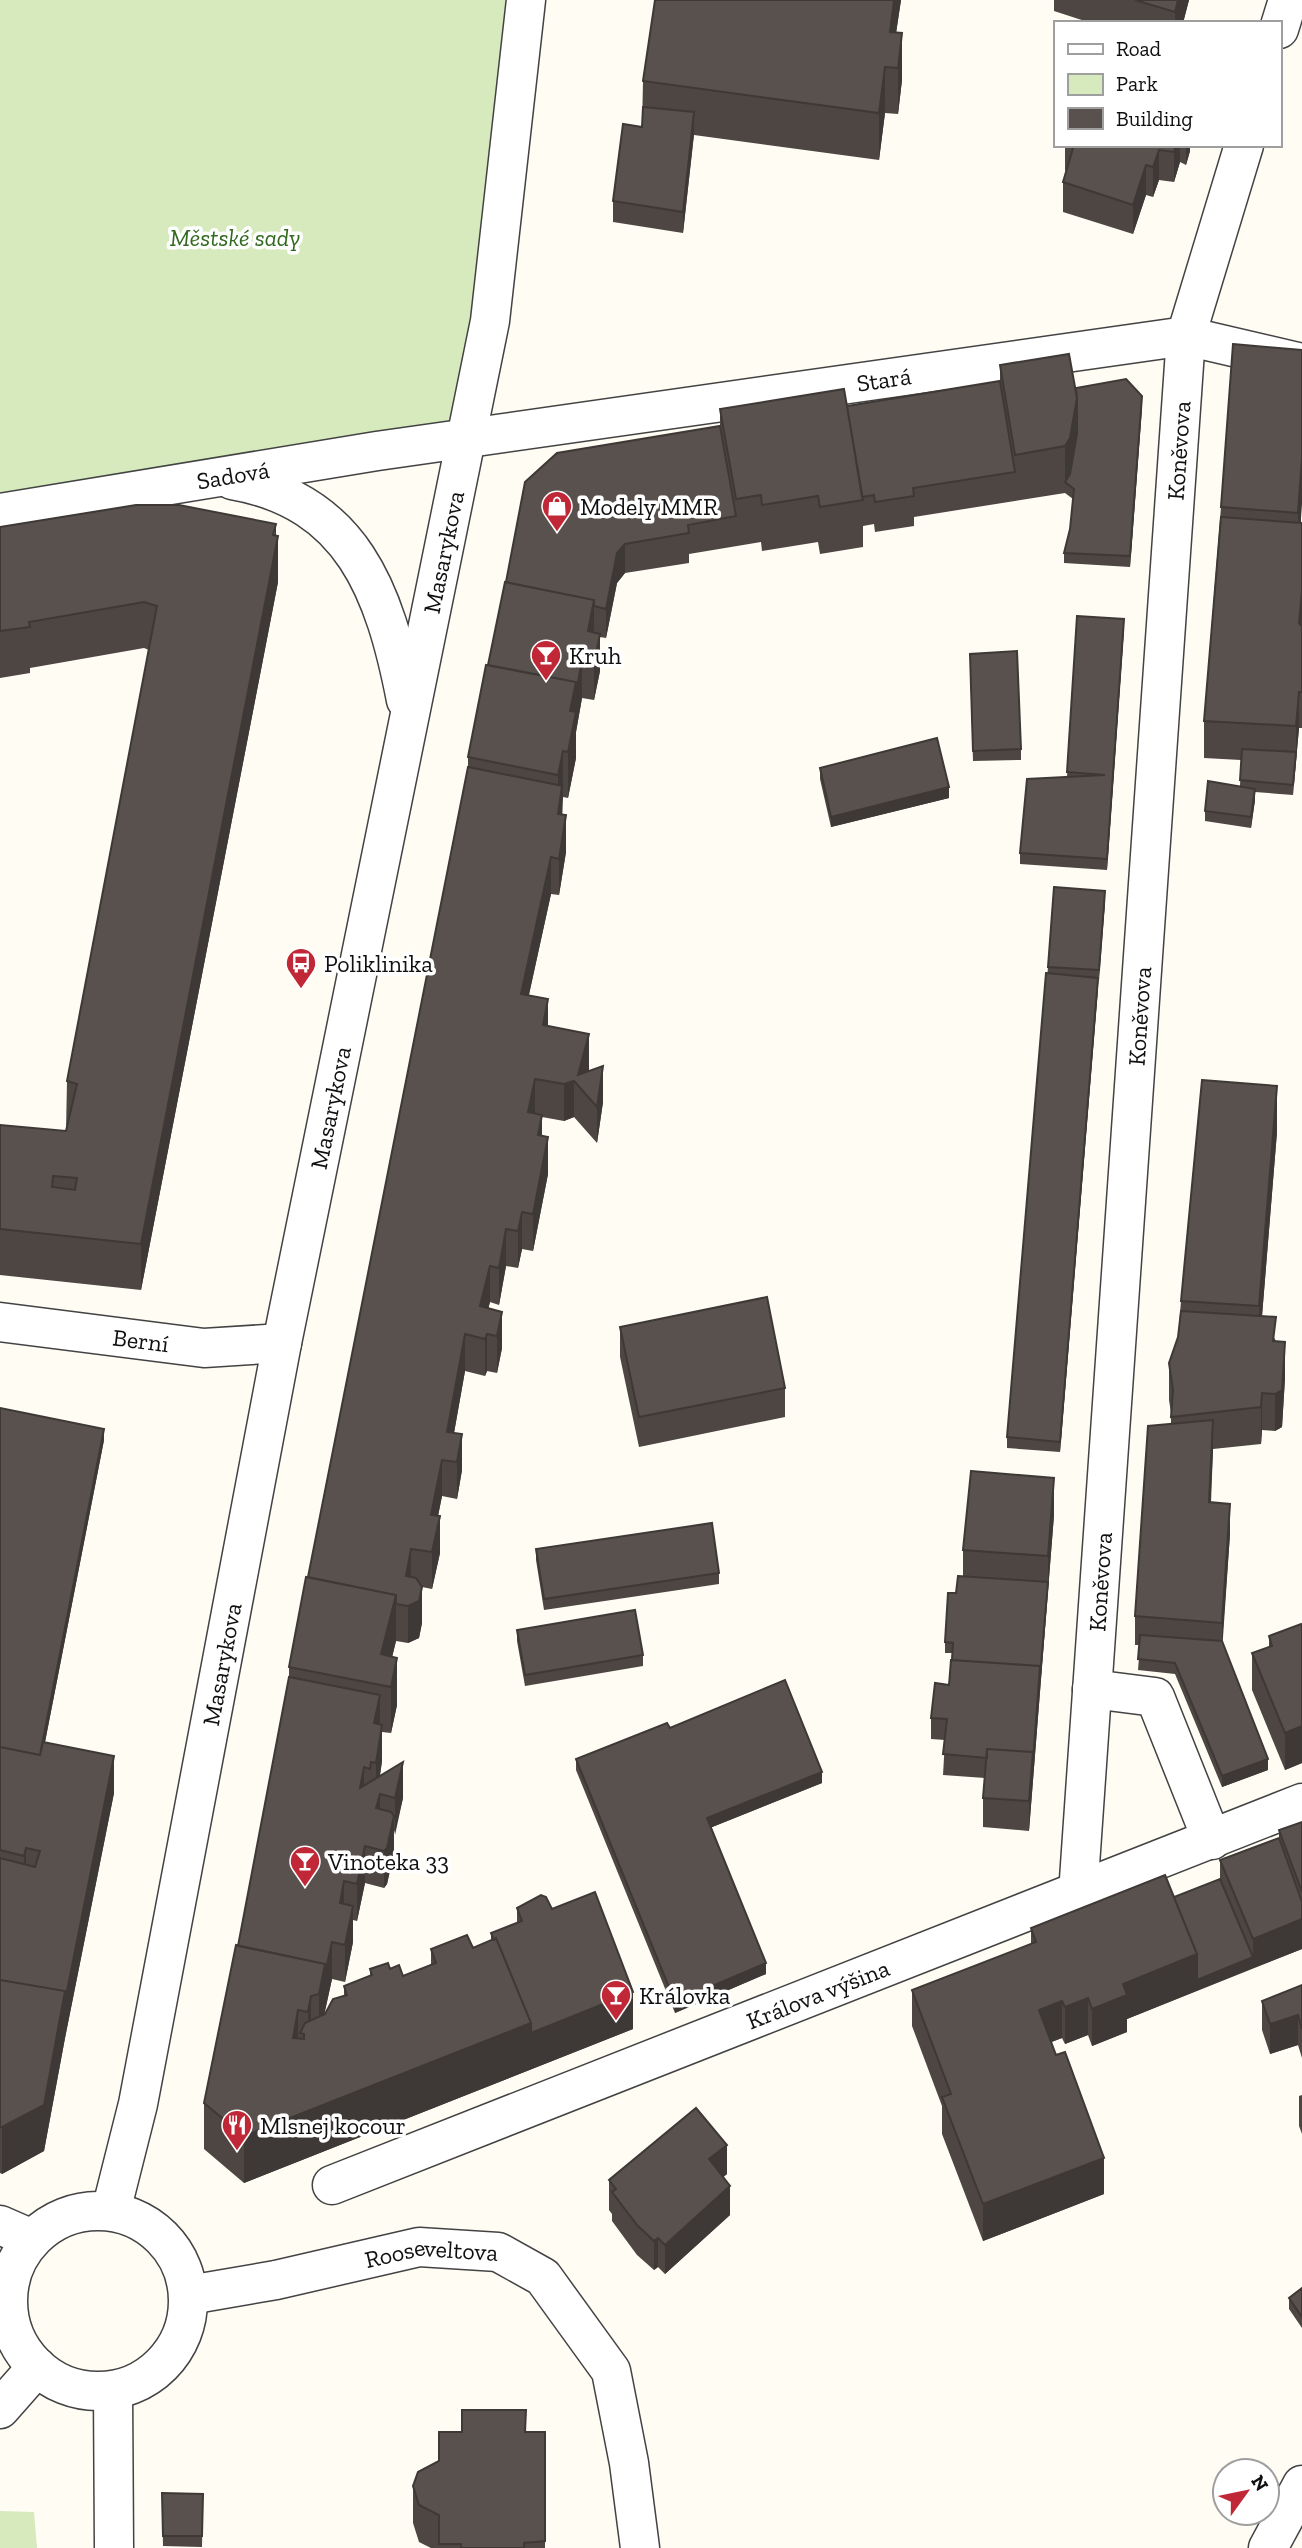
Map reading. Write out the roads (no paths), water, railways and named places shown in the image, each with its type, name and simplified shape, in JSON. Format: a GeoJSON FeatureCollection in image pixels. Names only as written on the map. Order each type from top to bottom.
{"type":"FeatureCollection","features":[{"type":"Feature","properties":{"kind":"street","name":"Masarykova"},"geometry":{"type":"LineString","coordinates":[[111,2211],[138,2104],[282,1343],[490,321],[526,0]]}},
{"type":"Feature","properties":{"kind":"street"},"geometry":{"type":"LineString","coordinates":[[1281,23],[1288,0]]}},
{"type":"Feature","properties":{"kind":"street","name":"Koněvova"},"geometry":{"type":"LineString","coordinates":[[1078,1894],[1186,336],[1243,147]]}},
{"type":"Feature","properties":{"kind":"street","name":"Stará"},"geometry":{"type":"LineString","coordinates":[[465,439],[1186,336],[1302,363]]}},
{"type":"Feature","properties":{"kind":"street","name":"Sadová"},"geometry":{"type":"LineString","coordinates":[[0,513],[465,439]]}},
{"type":"Feature","properties":{"kind":"street"},"geometry":{"type":"LineString","coordinates":[[220,478],[256,484],[290,497],[322,517],[346,542],[364,566],[386,615],[409,715]]}},
{"type":"Feature","properties":{"kind":"street","name":"Berní"},"geometry":{"type":"LineString","coordinates":[[0,1322],[204,1348],[282,1343]]}},
{"type":"Feature","properties":{"kind":"street"},"geometry":{"type":"LineString","coordinates":[[1092,1689],[1155,1697],[1212,1840]]}},
{"type":"Feature","properties":{"kind":"street","name":"Králova výšina"},"geometry":{"type":"LineString","coordinates":[[332,2185],[1078,1894],[1302,1803]]}},
{"type":"Feature","properties":{"kind":"street"},"geometry":{"type":"LineString","coordinates":[[82,2211],[111,2211],[149,2226],[177,2256],[189,2295],[185,2328],[170,2358],[145,2379],[113,2391],[72,2388],[37,2367],[19,2345],[9,2318],[8,2290],[16,2263],[16,2232],[82,2211]]}},
{"type":"Feature","properties":{"kind":"street","name":"Rooseveltova"},"geometry":{"type":"LineString","coordinates":[[189,2295],[276,2280],[419,2247],[498,2252],[509,2258],[542,2277],[611,2371],[629,2463],[640,2548]]}},
{"type":"Feature","properties":{"kind":"street"},"geometry":{"type":"LineString","coordinates":[[0,2409],[37,2367]]}},
{"type":"Feature","properties":{"kind":"street"},"geometry":{"type":"LineString","coordinates":[[113,2391],[114,2548]]}},
{"type":"Feature","properties":{"kind":"street"},"geometry":{"type":"LineString","coordinates":[[1268,2548],[1302,2485]]}},
{"type":"Feature","properties":{"kind":"place","name":"Modely MMR"},"geometry":{"type":"Point","coordinates":[557,533]}},
{"type":"Feature","properties":{"kind":"place","name":"Kruh"},"geometry":{"type":"Point","coordinates":[546,682]}},
{"type":"Feature","properties":{"kind":"place","name":"Poliklinika"},"geometry":{"type":"Point","coordinates":[301,990]}},
{"type":"Feature","properties":{"kind":"place","name":"Vinoteka 33"},"geometry":{"type":"Point","coordinates":[305,1888]}},
{"type":"Feature","properties":{"kind":"place","name":"Královka"},"geometry":{"type":"Point","coordinates":[616,2022]}},
{"type":"Feature","properties":{"kind":"place","name":"Mlsnej kocour"},"geometry":{"type":"Point","coordinates":[237,2152]}},
{"type":"Feature","properties":{"kind":"park label","name":"Městské sady"},"geometry":{"type":"Point","coordinates":[235,237]}}]}
